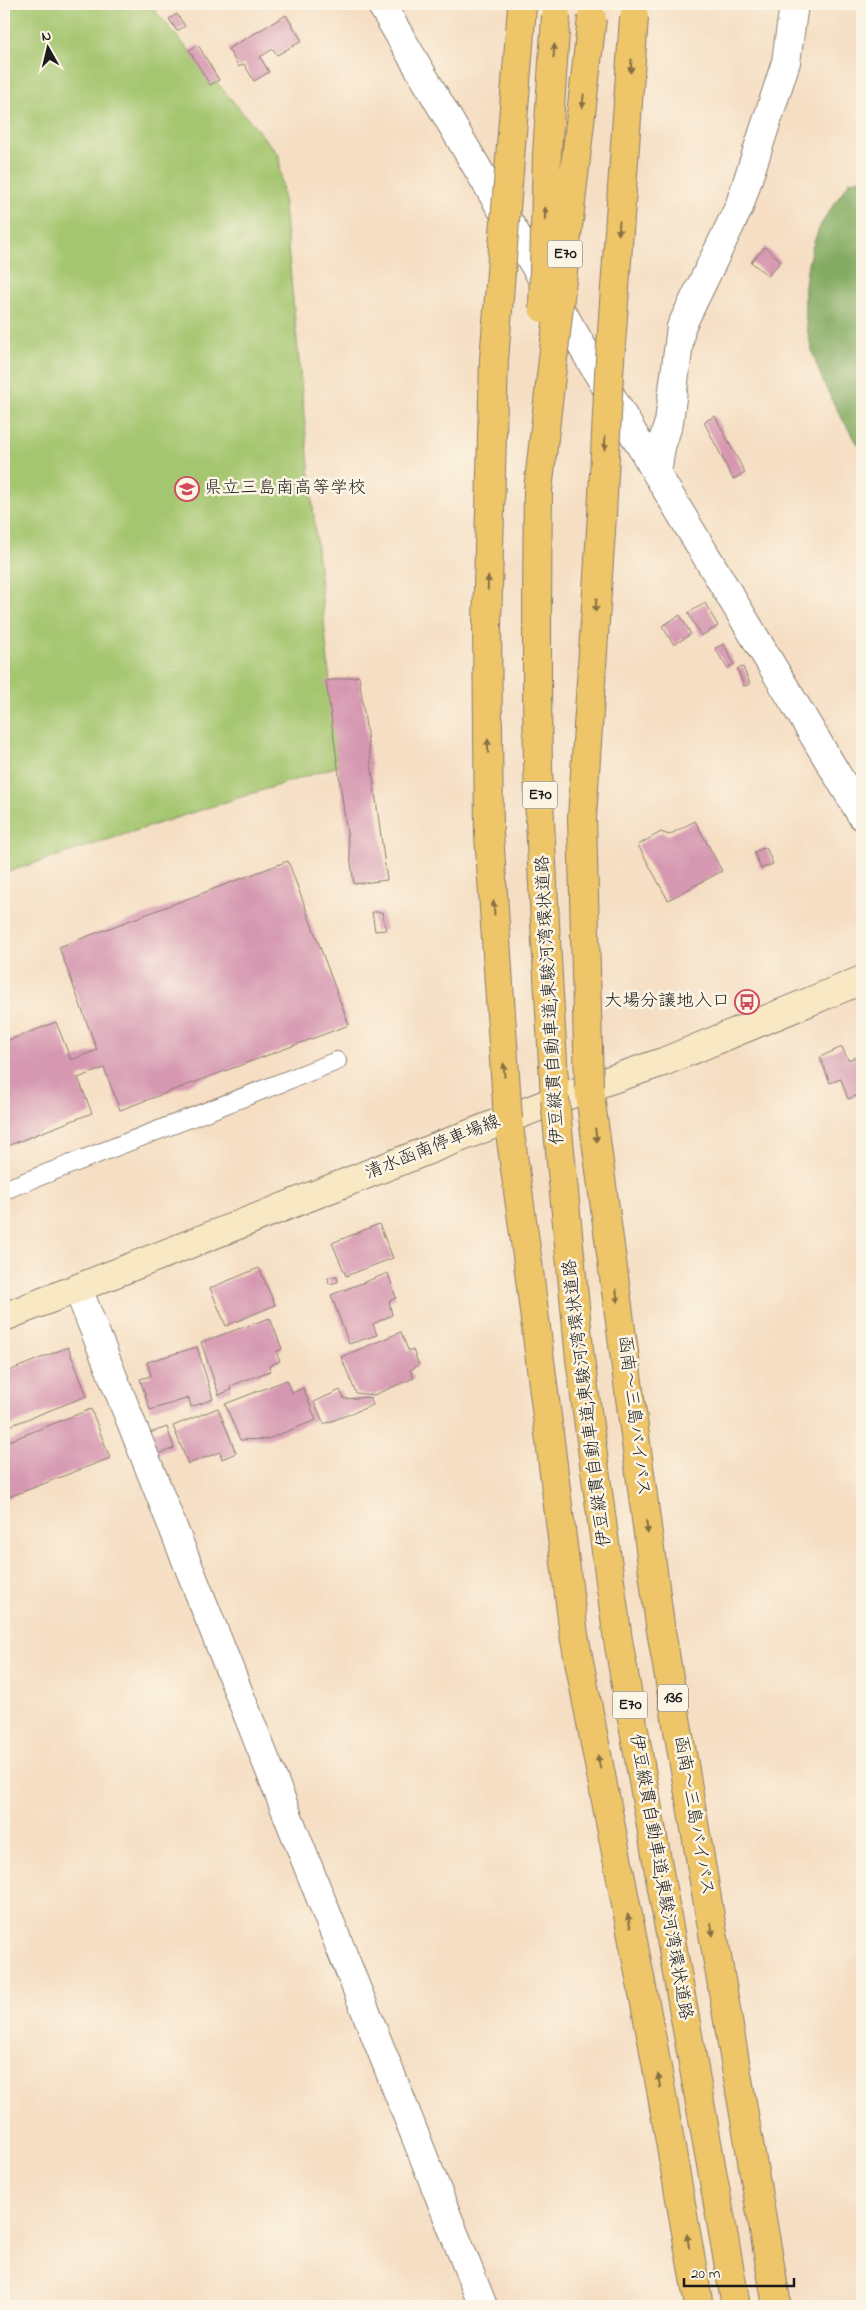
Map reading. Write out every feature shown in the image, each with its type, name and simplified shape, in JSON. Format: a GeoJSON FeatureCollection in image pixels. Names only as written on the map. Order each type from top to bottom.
{"type":"FeatureCollection","features":[{"type":"Feature","properties":{"kind":"highway"},"geometry":{"type":"LineString","coordinates":[[522,5],[494,360],[487,625],[488,834],[508,1119],[528,1262],[574,1636],[653,2044],[699,2306]]}},
{"type":"Feature","properties":{"kind":"highway","name":"伊豆縦貫自動車道;東駿河湾環状道路"},"geometry":{"type":"LineString","coordinates":[[556,10],[547,154],[538,490],[537,632],[538,764],[556,1110],[580,1359],[618,1640],[736,2306]]}},
{"type":"Feature","properties":{"kind":"highway","name":"伊豆縦貫自動車道;東駿河湾環状道路"},"geometry":{"type":"LineString","coordinates":[[538,490],[593,11]]}},
{"type":"Feature","properties":{"kind":"highway","name":"函南～三島バイパス"},"geometry":{"type":"LineString","coordinates":[[635,11],[609,374],[602,515],[582,818],[589,1087],[660,1625],[777,2306]]}},
{"type":"Feature","properties":{"kind":"main road","name":"清水函南停車場線"},"geometry":{"type":"LineString","coordinates":[[4,1317],[589,1087],[663,1062],[862,980]]}},
{"type":"Feature","properties":{"kind":"street"},"geometry":{"type":"LineString","coordinates":[[381,4],[657,474],[862,816]]}},
{"type":"Feature","properties":{"kind":"street"},"geometry":{"type":"LineString","coordinates":[[657,474],[661,447],[670,422],[680,327],[739,207],[786,62],[794,4]]}},
{"type":"Feature","properties":{"kind":"street"},"geometry":{"type":"LineString","coordinates":[[78,1289],[483,2306]]}},
{"type":"Feature","properties":{"kind":"lane"},"geometry":{"type":"LineString","coordinates":[[4,1190],[337,1062]]}},
{"type":"Feature","properties":{"kind":"green space"},"geometry":{"type":"Polygon","coordinates":[[[4,4],[149,4],[279,155],[338,766],[4,873],[4,4]]]}},
{"type":"Feature","properties":{"kind":"green space"},"geometry":{"type":"Polygon","coordinates":[[[862,179],[862,450],[831,398],[819,372],[810,344],[806,317],[805,288],[809,259],[822,223],[850,181],[862,179]]]}},
{"type":"Feature","properties":{"kind":"building"},"geometry":{"type":"Polygon","coordinates":[[[177,14],[185,26],[177,31],[169,19],[177,14]]]}},
{"type":"Feature","properties":{"kind":"building"},"geometry":{"type":"Polygon","coordinates":[[[286,15],[302,41],[277,55],[273,49],[260,57],[269,72],[254,81],[244,64],[239,67],[228,49],[286,15]]]}},
{"type":"Feature","properties":{"kind":"building"},"geometry":{"type":"Polygon","coordinates":[[[198,45],[219,80],[210,85],[189,50],[198,45]]]}},
{"type":"Feature","properties":{"kind":"building"},"geometry":{"type":"Polygon","coordinates":[[[765,247],[781,261],[768,276],[751,262],[765,247]]]}},
{"type":"Feature","properties":{"kind":"building"},"geometry":{"type":"Polygon","coordinates":[[[715,416],[745,473],[733,479],[704,422],[715,416]]]}},
{"type":"Feature","properties":{"kind":"building"},"geometry":{"type":"Polygon","coordinates":[[[705,603],[718,626],[701,636],[688,613],[705,603]]]}},
{"type":"Feature","properties":{"kind":"building"},"geometry":{"type":"Polygon","coordinates":[[[680,615],[691,634],[674,645],[662,626],[680,615]]]}},
{"type":"Feature","properties":{"kind":"building"},"geometry":{"type":"Polygon","coordinates":[[[724,644],[734,664],[727,668],[715,648],[724,644]]]}},
{"type":"Feature","properties":{"kind":"building"},"geometry":{"type":"Polygon","coordinates":[[[743,667],[750,684],[744,686],[737,669],[743,667]]]}},
{"type":"Feature","properties":{"kind":"building"},"geometry":{"type":"Polygon","coordinates":[[[359,676],[387,880],[354,884],[326,681],[359,676]]]}},
{"type":"Feature","properties":{"kind":"building"},"geometry":{"type":"Polygon","coordinates":[[[695,821],[722,871],[668,900],[638,845],[661,832],[669,835],[695,821]]]}},
{"type":"Feature","properties":{"kind":"building"},"geometry":{"type":"Polygon","coordinates":[[[766,847],[773,864],[761,869],[754,852],[766,847]]]}},
{"type":"Feature","properties":{"kind":"building"},"geometry":{"type":"Polygon","coordinates":[[[288,861],[349,1025],[120,1110],[104,1068],[78,1078],[92,1113],[4,1147],[4,1042],[56,1022],[71,1060],[97,1050],[59,947],[288,861]]]}},
{"type":"Feature","properties":{"kind":"building"},"geometry":{"type":"Polygon","coordinates":[[[372,912],[382,912],[386,930],[375,931],[372,912]]]}},
{"type":"Feature","properties":{"kind":"building"},"geometry":{"type":"Polygon","coordinates":[[[842,1047],[848,1060],[862,1055],[862,1094],[848,1099],[841,1079],[830,1083],[820,1057],[842,1047]]]}},
{"type":"Feature","properties":{"kind":"building"},"geometry":{"type":"Polygon","coordinates":[[[379,1224],[393,1258],[346,1276],[332,1243],[379,1224]]]}},
{"type":"Feature","properties":{"kind":"building"},"geometry":{"type":"Polygon","coordinates":[[[259,1268],[275,1305],[226,1326],[210,1288],[259,1268]]]}},
{"type":"Feature","properties":{"kind":"building"},"geometry":{"type":"Polygon","coordinates":[[[388,1273],[396,1298],[389,1301],[392,1315],[373,1324],[377,1335],[349,1344],[331,1295],[388,1273]]]}},
{"type":"Feature","properties":{"kind":"building"},"geometry":{"type":"Polygon","coordinates":[[[337,1276],[338,1282],[329,1284],[328,1277],[337,1276]]]}},
{"type":"Feature","properties":{"kind":"building"},"geometry":{"type":"Polygon","coordinates":[[[270,1318],[282,1349],[276,1352],[280,1361],[269,1366],[270,1371],[230,1386],[231,1390],[219,1395],[201,1342],[270,1318]]]}},
{"type":"Feature","properties":{"kind":"building"},"geometry":{"type":"Polygon","coordinates":[[[401,1332],[408,1350],[413,1350],[419,1365],[410,1370],[414,1378],[374,1395],[356,1393],[341,1357],[401,1332]]]}},
{"type":"Feature","properties":{"kind":"building"},"geometry":{"type":"Polygon","coordinates":[[[68,1347],[87,1396],[4,1428],[4,1373],[68,1347]]]}},
{"type":"Feature","properties":{"kind":"building"},"geometry":{"type":"Polygon","coordinates":[[[197,1347],[213,1399],[191,1407],[189,1398],[150,1410],[140,1379],[151,1376],[147,1362],[197,1347]]]}},
{"type":"Feature","properties":{"kind":"building"},"geometry":{"type":"Polygon","coordinates":[[[287,1380],[292,1393],[303,1388],[316,1420],[268,1439],[240,1440],[225,1404],[287,1380]]]}},
{"type":"Feature","properties":{"kind":"building"},"geometry":{"type":"Polygon","coordinates":[[[340,1390],[344,1399],[370,1397],[373,1405],[324,1424],[314,1402],[340,1390]]]}},
{"type":"Feature","properties":{"kind":"building"},"geometry":{"type":"Polygon","coordinates":[[[218,1408],[236,1453],[222,1459],[220,1452],[188,1464],[173,1426],[218,1408]]]}},
{"type":"Feature","properties":{"kind":"building"},"geometry":{"type":"Polygon","coordinates":[[[91,1409],[110,1458],[4,1499],[4,1443],[91,1409]]]}},
{"type":"Feature","properties":{"kind":"building"},"geometry":{"type":"Polygon","coordinates":[[[167,1427],[174,1448],[154,1456],[147,1434],[167,1427]]]}},
{"type":"Feature","properties":{"kind":"place","name":"県立三島南高等学校"},"geometry":{"type":"Point","coordinates":[187,489]}},
{"type":"Feature","properties":{"kind":"place","name":"大場分譲地入口"},"geometry":{"type":"Point","coordinates":[747,1002]}}]}
